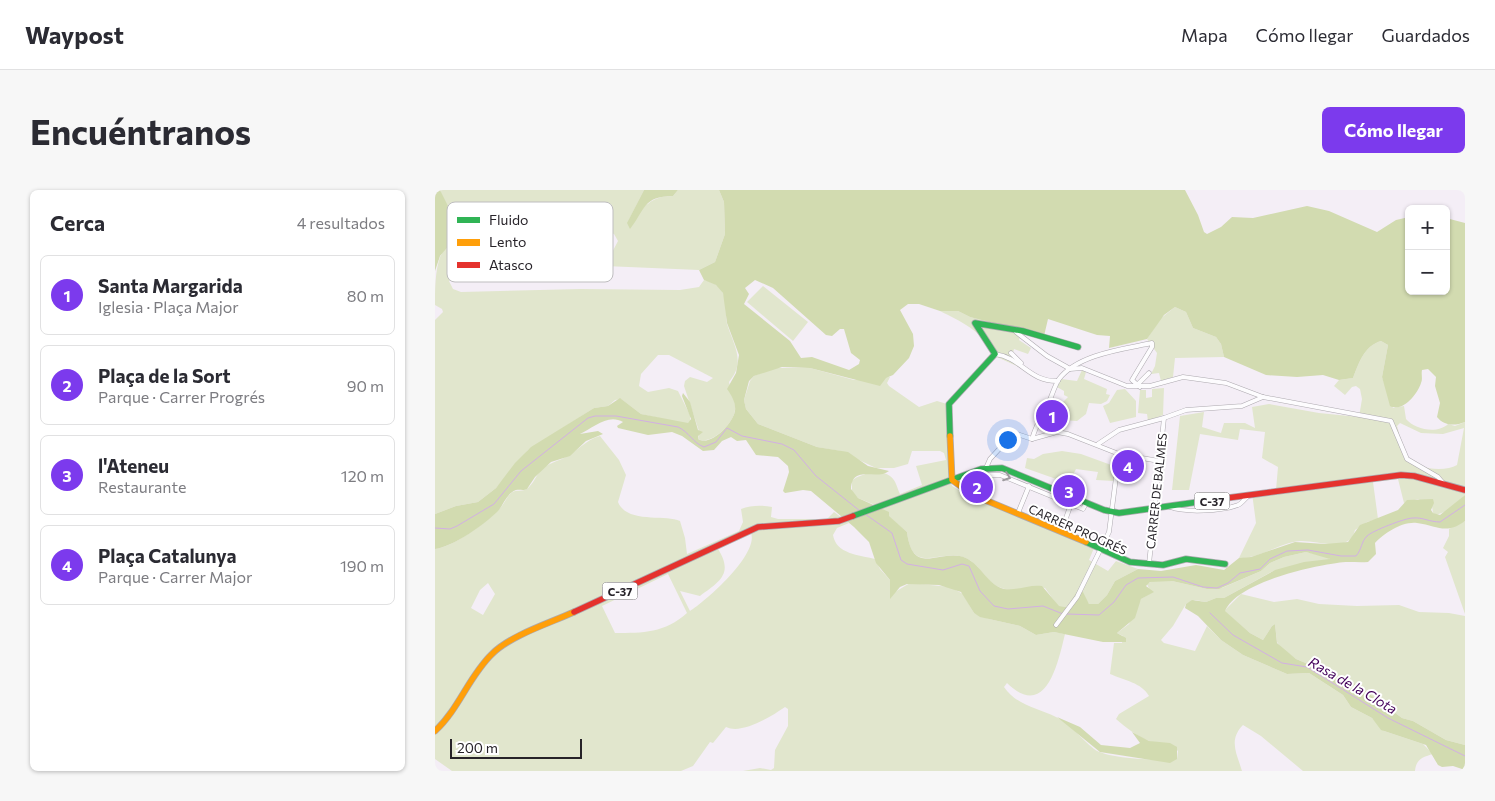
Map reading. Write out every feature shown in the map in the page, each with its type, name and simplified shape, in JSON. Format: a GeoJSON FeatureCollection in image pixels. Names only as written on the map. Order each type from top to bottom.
{"type":"FeatureCollection","features":[{"type":"Feature","properties":{"kind":"main road"},"geometry":{"type":"LineString","coordinates":[[952,480],[949,404],[995,354],[990,343],[975,323],[987,324],[1016,332],[1023,331],[1078,347]]}},
{"type":"Feature","properties":{"kind":"main road","name":"C-37"},"geometry":{"type":"LineString","coordinates":[[435,731],[452,714],[488,657],[502,645],[758,527],[776,524],[821,524],[846,519],[986,468],[1002,468],[1112,512],[1154,510],[1401,475],[1414,476],[1465,490]]}},
{"type":"Feature","properties":{"kind":"main road","name":"CARRER PROGRÉS"},"geometry":{"type":"LineString","coordinates":[[952,480],[973,494],[1102,548],[1130,562],[1171,564],[1186,559],[1225,564]]}},
{"type":"Feature","properties":{"kind":"street"},"geometry":{"type":"LineString","coordinates":[[1016,332],[1047,356],[1070,369],[1082,368],[1116,383],[1160,384],[1183,378],[1236,384],[1263,397],[1391,420],[1407,459],[1412,464],[1438,477],[1443,483]]}},
{"type":"Feature","properties":{"kind":"street"},"geometry":{"type":"LineString","coordinates":[[1032,439],[1035,426],[1047,406],[1058,381],[1070,369],[1109,351],[1152,343],[1153,347],[1132,380],[1139,385]]}},
{"type":"Feature","properties":{"kind":"street"},"geometry":{"type":"LineString","coordinates":[[1011,353],[1032,376],[1058,381]]}},
{"type":"Feature","properties":{"kind":"street"},"geometry":{"type":"LineString","coordinates":[[995,354],[1022,364]]}},
{"type":"Feature","properties":{"kind":"street"},"geometry":{"type":"LineString","coordinates":[[1139,385],[1149,373]]}},
{"type":"Feature","properties":{"kind":"street"},"geometry":{"type":"LineString","coordinates":[[1098,444],[1119,430],[1186,410],[1242,406],[1263,397]]}},
{"type":"Feature","properties":{"kind":"street","name":"CARRER DE BALMES"},"geometry":{"type":"LineString","coordinates":[[1149,564],[1164,418]]}},
{"type":"Feature","properties":{"kind":"street"},"geometry":{"type":"LineString","coordinates":[[986,468],[990,459],[1014,433],[1032,439],[1057,432],[1098,444],[1119,454],[1159,461]]}},
{"type":"Feature","properties":{"kind":"street"},"geometry":{"type":"LineString","coordinates":[[1056,625],[1077,596],[1109,532],[1119,454]]}},
{"type":"Feature","properties":{"kind":"street"},"geometry":{"type":"LineString","coordinates":[[961,485],[994,474],[1029,486],[1083,509],[1086,503]]}},
{"type":"Feature","properties":{"kind":"street"},"geometry":{"type":"LineString","coordinates":[[961,485],[963,482],[962,476]]}},
{"type":"Feature","properties":{"kind":"street"},"geometry":{"type":"LineString","coordinates":[[1018,513],[1029,486]]}},
{"type":"Feature","properties":{"kind":"street"},"geometry":{"type":"LineString","coordinates":[[1061,532],[1071,504]]}},
{"type":"Feature","properties":{"kind":"green space"},"geometry":{"type":"Polygon","coordinates":[[[435,190],[440,190],[447,204],[447,248],[440,256],[435,271],[435,190]]]}},
{"type":"Feature","properties":{"kind":"green space"},"geometry":{"type":"Polygon","coordinates":[[[440,190],[644,190],[629,220],[653,200],[665,196],[673,196],[678,190],[719,190],[724,202],[725,234],[715,262],[699,270],[613,266],[613,251],[618,241],[613,234],[613,202],[447,202],[447,211],[440,190]]]}},
{"type":"Feature","properties":{"kind":"green space"},"geometry":{"type":"Polygon","coordinates":[[[644,190],[678,190],[673,196],[656,198],[650,201],[630,229],[627,223],[644,190]]]}},
{"type":"Feature","properties":{"kind":"green space"},"geometry":{"type":"Polygon","coordinates":[[[719,190],[1185,190],[1198,215],[1204,232],[1207,234],[1221,227],[1232,217],[1253,218],[1307,206],[1329,211],[1377,232],[1396,220],[1405,218],[1405,295],[1450,295],[1450,219],[1465,223],[1465,422],[1454,425],[1446,424],[1437,417],[1440,403],[1435,386],[1436,377],[1428,369],[1422,370],[1422,380],[1409,401],[1400,407],[1390,406],[1382,377],[1388,345],[1381,341],[1375,343],[1366,351],[1353,378],[1339,380],[1323,375],[1297,377],[1266,375],[1224,357],[1221,344],[1216,337],[1193,328],[1186,312],[1175,307],[1164,315],[1147,339],[1109,348],[1110,336],[1097,335],[1048,319],[1044,336],[970,317],[958,311],[940,311],[919,304],[908,304],[900,310],[913,334],[914,346],[909,358],[893,375],[886,378],[880,386],[810,368],[782,367],[754,376],[749,381],[744,400],[746,409],[758,424],[817,447],[848,452],[868,466],[889,471],[878,475],[860,475],[852,481],[851,489],[858,498],[889,512],[889,516],[907,532],[910,546],[915,554],[922,558],[957,556],[966,558],[976,565],[998,587],[1009,589],[1042,586],[1059,606],[1067,607],[1078,590],[1083,592],[1089,604],[1098,604],[1107,595],[1115,581],[1138,569],[1161,571],[1196,565],[1224,570],[1239,558],[1251,557],[1295,542],[1325,544],[1348,542],[1360,525],[1398,510],[1407,500],[1433,499],[1434,503],[1431,510],[1433,513],[1440,515],[1465,495],[1465,521],[1452,528],[1447,529],[1417,523],[1400,526],[1383,535],[1375,543],[1376,554],[1368,562],[1345,562],[1324,565],[1275,578],[1243,592],[1232,601],[1225,611],[1250,633],[1263,640],[1275,624],[1277,643],[1296,659],[1356,684],[1402,718],[1413,721],[1446,740],[1465,745],[1465,770],[1453,766],[1442,767],[1438,765],[1426,745],[1381,730],[1372,718],[1351,707],[1343,695],[1309,673],[1287,674],[1243,655],[1221,640],[1198,616],[1185,608],[1186,604],[1192,600],[1206,602],[1216,598],[1224,598],[1275,570],[1304,562],[1330,559],[1306,552],[1284,557],[1270,563],[1261,571],[1219,589],[1207,589],[1172,581],[1150,582],[1146,586],[1154,592],[1141,599],[1135,618],[1117,633],[1126,638],[1126,642],[1103,642],[1054,632],[1036,635],[1020,626],[980,617],[974,613],[961,592],[939,585],[907,584],[900,587],[890,599],[890,580],[876,563],[869,542],[811,491],[803,490],[785,493],[783,491],[789,472],[788,466],[778,457],[756,455],[746,440],[737,441],[731,437],[722,441],[714,450],[703,451],[682,436],[672,432],[648,435],[618,428],[617,426],[623,422],[612,419],[601,422],[580,434],[598,431],[603,434],[586,441],[570,456],[551,462],[535,477],[527,489],[513,491],[498,511],[477,528],[451,544],[435,549],[435,514],[456,506],[478,502],[496,488],[515,463],[531,447],[594,408],[608,406],[620,398],[641,414],[688,423],[691,419],[682,396],[683,393],[690,402],[698,430],[703,432],[698,436],[698,439],[703,441],[709,440],[726,427],[735,411],[735,405],[727,389],[736,373],[739,355],[727,323],[723,293],[716,285],[704,280],[699,270],[715,262],[725,234],[724,202],[719,190]],[[755,280],[745,288],[749,294],[744,304],[790,341],[801,358],[812,357],[849,370],[859,364],[860,360],[851,353],[844,329],[840,329],[832,336],[826,335],[773,288],[755,280]]]}},
{"type":"Feature","properties":{"kind":"green space"},"geometry":{"type":"Polygon","coordinates":[[[447,246],[447,282],[450,282],[453,289],[461,292],[581,289],[680,290],[699,287],[704,280],[715,284],[722,290],[727,324],[738,361],[734,375],[729,382],[735,407],[731,421],[715,436],[709,439],[698,439],[699,431],[684,386],[685,381],[690,377],[707,382],[713,378],[669,355],[658,355],[641,374],[639,386],[648,392],[669,388],[678,391],[690,415],[690,422],[686,424],[641,414],[621,399],[615,400],[608,406],[594,408],[528,450],[496,488],[478,502],[456,506],[435,514],[435,320],[443,312],[442,309],[435,305],[437,269],[447,246]]]}},
{"type":"Feature","properties":{"kind":"green space"},"geometry":{"type":"Polygon","coordinates":[[[763,286],[808,322],[793,341],[747,302],[763,286]]]}},
{"type":"Feature","properties":{"kind":"green space"},"geometry":{"type":"Polygon","coordinates":[[[1175,307],[1186,312],[1193,328],[1216,337],[1221,344],[1224,357],[1175,358],[1173,377],[1161,381],[1159,373],[1151,374],[1155,366],[1157,353],[1147,339],[1160,319],[1175,307]]]}},
{"type":"Feature","properties":{"kind":"green space"},"geometry":{"type":"Polygon","coordinates":[[[940,311],[958,311],[970,317],[1023,329],[1019,340],[1031,348],[1028,354],[1014,349],[1012,356],[1019,367],[997,357],[993,359],[954,400],[951,408],[955,473],[949,474],[952,486],[964,493],[1094,548],[1089,560],[1108,571],[1116,561],[1138,569],[1115,581],[1107,595],[1098,604],[1089,604],[1079,590],[1067,607],[1058,606],[1045,588],[1010,590],[999,587],[969,559],[954,555],[920,557],[914,553],[907,532],[875,505],[858,498],[852,492],[852,481],[855,478],[876,472],[890,476],[900,494],[922,485],[916,466],[946,460],[944,453],[940,451],[912,451],[908,464],[894,468],[876,468],[840,451],[817,447],[758,424],[746,409],[744,400],[750,381],[754,376],[774,368],[810,368],[854,380],[890,377],[887,383],[889,386],[919,407],[937,401],[947,404],[991,353],[987,345],[970,327],[940,311]]]}},
{"type":"Feature","properties":{"kind":"green space"},"geometry":{"type":"Polygon","coordinates":[[[1381,341],[1388,345],[1382,377],[1393,408],[1404,406],[1406,419],[1410,423],[1421,428],[1433,430],[1448,424],[1455,426],[1465,422],[1465,495],[1447,511],[1436,515],[1433,513],[1432,506],[1418,499],[1404,503],[1398,479],[1373,482],[1378,519],[1367,522],[1355,530],[1347,542],[1332,544],[1307,541],[1292,542],[1255,556],[1239,558],[1256,523],[1252,493],[1276,490],[1278,467],[1262,458],[1265,432],[1240,429],[1238,440],[1200,434],[1189,490],[1172,490],[1180,416],[1204,412],[1202,427],[1221,433],[1224,423],[1245,423],[1255,428],[1252,407],[1269,404],[1319,413],[1359,417],[1362,399],[1360,389],[1356,386],[1352,387],[1345,395],[1334,386],[1339,380],[1353,378],[1366,351],[1375,343],[1381,341]],[[1400,423],[1397,426],[1404,449],[1411,461],[1424,467],[1438,469],[1457,465],[1464,428],[1443,434],[1421,433],[1400,423]]]}},
{"type":"Feature","properties":{"kind":"green space"},"geometry":{"type":"Polygon","coordinates":[[[1082,370],[1086,372],[1084,379],[1107,389],[1106,394],[1110,395],[1107,401],[1101,404],[1089,403],[1086,414],[1077,421],[1060,420],[1059,424],[1056,423],[1054,426],[1058,408],[1054,406],[1055,404],[1060,405],[1068,397],[1064,395],[1064,391],[1057,387],[1061,379],[1077,381],[1082,370]]]}},
{"type":"Feature","properties":{"kind":"green space"},"geometry":{"type":"Polygon","coordinates":[[[1164,388],[1163,415],[1148,421],[1147,414],[1138,413],[1140,390],[1146,390],[1146,398],[1152,397],[1152,389],[1164,388]]]}},
{"type":"Feature","properties":{"kind":"green space"},"geometry":{"type":"Polygon","coordinates":[[[1125,389],[1136,401],[1136,417],[1110,423],[1103,406],[1109,403],[1117,390],[1125,389]]]}},
{"type":"Feature","properties":{"kind":"green space"},"geometry":{"type":"Polygon","coordinates":[[[600,436],[619,460],[626,475],[618,502],[623,509],[638,516],[680,521],[687,554],[739,531],[743,522],[741,509],[757,506],[772,507],[771,517],[778,519],[827,519],[834,512],[849,523],[837,528],[833,535],[835,541],[843,550],[849,553],[875,559],[880,569],[890,580],[890,595],[910,583],[950,587],[963,594],[974,613],[989,619],[1020,626],[1036,635],[1054,632],[1065,634],[1054,672],[1048,684],[1041,692],[1032,695],[1020,693],[1007,683],[1004,687],[1021,702],[1061,720],[1094,749],[1121,757],[1158,760],[1177,759],[1178,751],[1174,748],[1167,744],[1145,739],[1116,719],[1119,714],[1149,696],[1137,685],[1110,674],[1114,643],[1122,643],[1123,636],[1117,633],[1129,624],[1141,599],[1151,593],[1147,584],[1154,580],[1172,581],[1207,589],[1222,588],[1261,571],[1270,563],[1284,557],[1306,552],[1329,557],[1329,560],[1273,571],[1224,598],[1216,598],[1206,602],[1195,600],[1186,604],[1173,626],[1161,640],[1164,643],[1195,651],[1207,626],[1221,640],[1243,655],[1287,674],[1309,673],[1343,695],[1351,707],[1372,718],[1384,731],[1423,744],[1433,754],[1421,759],[1415,771],[1303,771],[1261,736],[1243,725],[1238,731],[1235,742],[1236,753],[1242,771],[743,771],[760,768],[771,770],[774,768],[775,750],[788,726],[788,709],[785,707],[748,727],[733,729],[726,727],[713,743],[710,742],[693,766],[681,771],[452,771],[435,759],[435,549],[451,544],[478,527],[501,507],[512,492],[528,488],[541,470],[549,464],[569,455],[600,436]],[[751,533],[718,549],[725,565],[722,577],[718,582],[700,596],[680,591],[690,611],[707,598],[739,564],[747,553],[751,542],[751,533]],[[668,574],[602,606],[615,633],[635,633],[662,628],[679,620],[687,613],[668,574]],[[488,583],[480,590],[471,608],[483,615],[495,594],[488,583]]]}},
{"type":"Feature","properties":{"kind":"green space"},"geometry":{"type":"Polygon","coordinates":[[[1062,451],[1081,454],[1114,466],[1114,481],[1096,480],[1098,472],[1076,469],[1072,477],[1062,474],[1059,480],[1025,468],[1027,458],[1034,459],[1043,454],[1062,451]]]}},
{"type":"Feature","properties":{"kind":"green space"},"geometry":{"type":"Polygon","coordinates":[[[1465,521],[1465,614],[1445,557],[1448,552],[1443,548],[1449,536],[1449,529],[1465,521]]]}},
{"type":"Feature","properties":{"kind":"green space"},"geometry":{"type":"Polygon","coordinates":[[[1241,594],[1274,602],[1297,599],[1319,604],[1357,606],[1399,605],[1419,612],[1449,613],[1465,616],[1465,745],[1446,740],[1413,721],[1402,718],[1356,684],[1296,659],[1281,648],[1277,642],[1275,624],[1263,640],[1250,633],[1224,611],[1241,594]]]}},
{"type":"Feature","properties":{"kind":"green space"},"geometry":{"type":"Polygon","coordinates":[[[1057,717],[1080,727],[1101,745],[1130,748],[1140,743],[1132,732],[1149,741],[1170,743],[1177,747],[1177,759],[1170,763],[1100,752],[1057,717]]]}},
{"type":"Feature","properties":{"kind":"waterway"},"geometry":{"type":"LineString","coordinates":[[435,528],[450,529],[494,504],[521,471],[588,418],[595,416],[616,416],[678,427],[704,447],[716,442],[727,428],[742,436],[782,444],[794,450],[816,476],[860,511]]}},
{"type":"Feature","properties":{"kind":"waterway"},"geometry":{"type":"LineString","coordinates":[[1067,614],[1099,615],[1114,602],[1126,585],[1138,578],[1173,577],[1203,587],[1217,588],[1228,583],[1240,573],[1260,569],[1270,559],[1287,551],[1308,550],[1341,556],[1356,556],[1365,538],[1375,531],[1396,522],[1416,518],[1440,522],[1465,505]]}},
{"type":"Feature","properties":{"kind":"waterway"},"geometry":{"type":"LineString","coordinates":[[865,514],[892,533],[901,560],[907,564],[943,570],[962,564],[969,566],[980,591],[994,606],[1008,609],[1043,606],[1063,614]]}},
{"type":"Feature","properties":{"kind":"waterway","name":"Rasa de la Clota"},"geometry":{"type":"LineString","coordinates":[[1210,613],[1233,635],[1282,663],[1307,667],[1388,718],[1465,756]]}},
{"type":"Feature","properties":{"kind":"traffic: fast"},"geometry":{"type":"LineString","coordinates":[[950,436],[949,404],[995,354],[975,323],[1023,331],[1078,347]]}},
{"type":"Feature","properties":{"kind":"traffic: fast"},"geometry":{"type":"LineString","coordinates":[[853,516],[981,469],[1002,468],[1104,510],[1119,513],[1227,498]]}},
{"type":"Feature","properties":{"kind":"traffic: fast"},"geometry":{"type":"LineString","coordinates":[[1086,542],[1130,562],[1163,565],[1186,559],[1225,564]]}},
{"type":"Feature","properties":{"kind":"traffic: slow"},"geometry":{"type":"LineString","coordinates":[[950,436],[952,480],[973,495],[1086,542]]}},
{"type":"Feature","properties":{"kind":"traffic: slow"},"geometry":{"type":"LineString","coordinates":[[435,731],[451,713],[477,672],[500,647],[520,635],[574,612]]}},
{"type":"Feature","properties":{"kind":"traffic: jam"},"geometry":{"type":"LineString","coordinates":[[1227,498],[1401,475],[1414,476],[1465,490]]}},
{"type":"Feature","properties":{"kind":"traffic: jam"},"geometry":{"type":"LineString","coordinates":[[574,612],[758,527],[839,521],[853,516]]}},
{"type":"Feature","properties":{"kind":"place","name":"Santa Margarida"},"geometry":{"type":"Point","coordinates":[1052,416]}},
{"type":"Feature","properties":{"kind":"place","name":"Plaça Catalunya"},"geometry":{"type":"Point","coordinates":[1128,466]}},
{"type":"Feature","properties":{"kind":"place","name":"Plaça de la Sort"},"geometry":{"type":"Point","coordinates":[977,487]}},
{"type":"Feature","properties":{"kind":"place","name":"l'Ateneu"},"geometry":{"type":"Point","coordinates":[1069,491]}}]}
